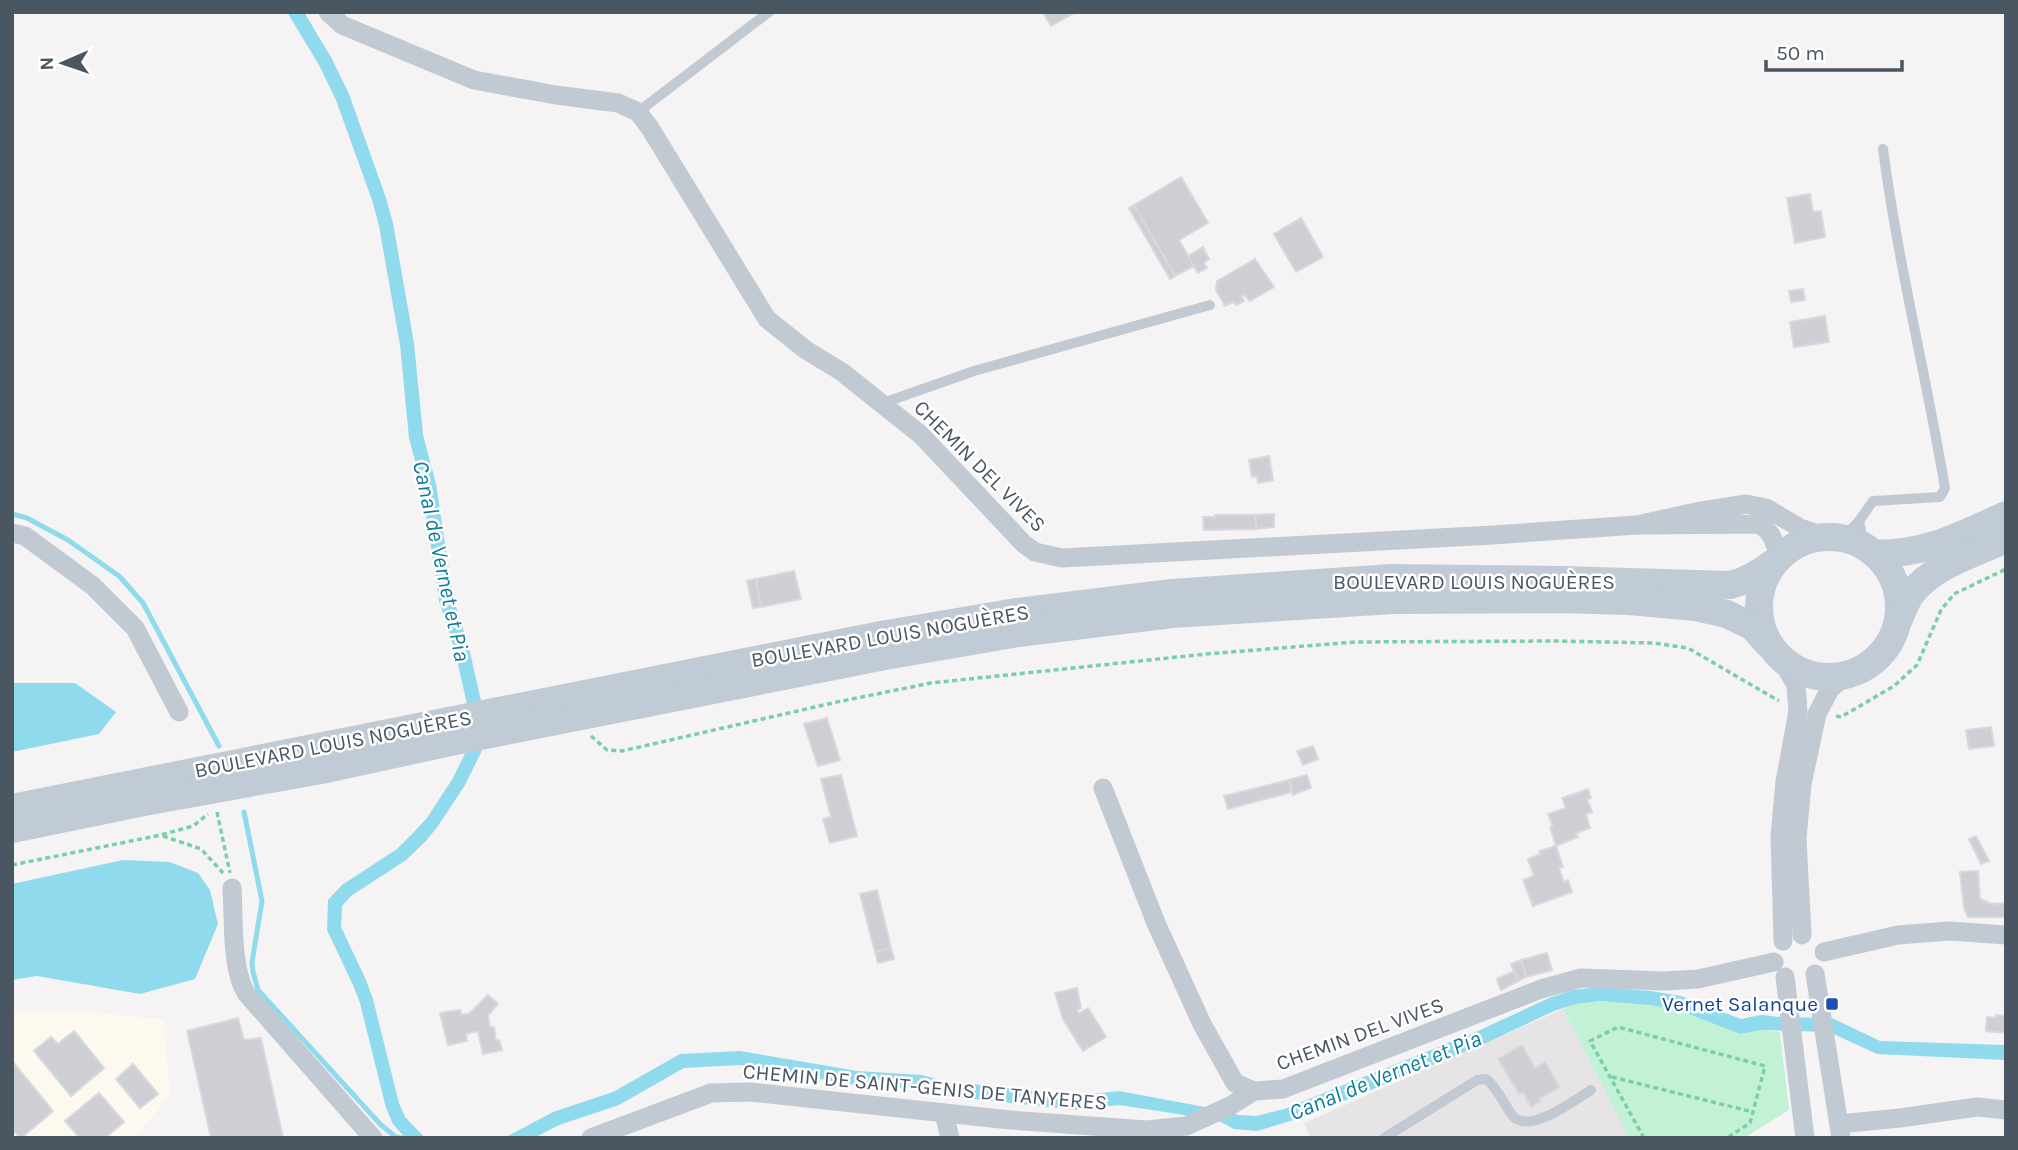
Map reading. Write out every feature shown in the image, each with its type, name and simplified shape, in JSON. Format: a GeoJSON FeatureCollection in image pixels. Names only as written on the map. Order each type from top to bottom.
{"type":"FeatureCollection","features":[{"type":"Feature","properties":{"kind":"main road"},"geometry":{"type":"LineString","coordinates":[[2006,516],[1957,538],[1914,552],[1853,539],[1801,542],[1777,559],[1763,581],[1758,602],[1759,623],[1775,652],[1801,673],[1823,678],[1846,676],[1865,668],[1881,655],[1892,638],[1910,596],[1925,579],[1940,569],[2006,539]]}},
{"type":"Feature","properties":{"kind":"main road"},"geometry":{"type":"LineString","coordinates":[[1853,539],[1890,572],[1898,595],[1899,618]]}},
{"type":"Feature","properties":{"kind":"main road","name":"BOULEVARD LOUIS NOGUÈRES"},"geometry":{"type":"LineString","coordinates":[[504,721],[881,635],[1016,612],[1172,593],[1391,578],[1730,585],[1758,575],[1777,559]]}},
{"type":"Feature","properties":{"kind":"main road","name":"BOULEVARD LOUIS NOGUÈRES"},"geometry":{"type":"LineString","coordinates":[[12,808],[1018,633],[1172,614],[1392,600],[1629,601],[1696,607],[1727,614],[1753,627],[1775,652]]}},
{"type":"Feature","properties":{"kind":"main road","name":"BOULEVARD LOUIS NOGUÈRES"},"geometry":{"type":"LineString","coordinates":[[12,829],[321,770],[458,730]]}},
{"type":"Feature","properties":{"kind":"street"},"geometry":{"type":"LineString","coordinates":[[328,12],[342,25],[474,80],[618,103],[638,112]]}},
{"type":"Feature","properties":{"kind":"street","name":"CHEMIN DEL VIVES"},"geometry":{"type":"LineString","coordinates":[[638,112],[767,319],[806,350],[842,372],[921,435],[1024,544],[1035,552],[1062,558],[1637,525],[1760,523],[1771,535],[1777,559]]}},
{"type":"Feature","properties":{"kind":"street","name":"CHEMIN DEL VIVES"},"geometry":{"type":"LineString","coordinates":[[1637,525],[1746,504],[1766,508],[1800,528],[1853,539]]}},
{"type":"Feature","properties":{"kind":"street"},"geometry":{"type":"LineString","coordinates":[[12,533],[25,536],[93,586],[135,628],[178,712]]}},
{"type":"Feature","properties":{"kind":"street"},"geometry":{"type":"LineString","coordinates":[[1775,652],[1796,685],[1807,712],[1797,838],[1802,935]]}},
{"type":"Feature","properties":{"kind":"street"},"geometry":{"type":"LineString","coordinates":[[1805,1138],[1786,997],[1776,951],[1783,941],[1780,836],[1785,782],[1807,712],[1846,676]]}},
{"type":"Feature","properties":{"kind":"street","name":"CHEMIN DEL VIVES"},"geometry":{"type":"LineString","coordinates":[[1102,788],[1156,923],[1202,1024],[1235,1083],[1254,1091],[1283,1089],[1541,989],[1581,978],[1664,981],[1779,970]]}},
{"type":"Feature","properties":{"kind":"street"},"geometry":{"type":"LineString","coordinates":[[232,886],[240,983],[373,1138]]}},
{"type":"Feature","properties":{"kind":"street"},"geometry":{"type":"LineString","coordinates":[[1824,952],[1898,935],[1950,931],[2006,935]]}},
{"type":"Feature","properties":{"kind":"street"},"geometry":{"type":"LineString","coordinates":[[1783,941],[1802,935],[1817,941],[1824,952],[1817,983],[1840,1131],[1900,1118],[1977,1107],[2006,1110]]}},
{"type":"Feature","properties":{"kind":"street"},"geometry":{"type":"LineString","coordinates":[[1779,970],[1797,979],[1817,983]]}},
{"type":"Feature","properties":{"kind":"street","name":"CHEMIN DE SAINT-GENIS DE TANYERES"},"geometry":{"type":"LineString","coordinates":[[591,1138],[711,1093],[750,1092],[1010,1120],[1147,1130],[1186,1126],[1230,1106],[1254,1091]]}},
{"type":"Feature","properties":{"kind":"street"},"geometry":{"type":"LineString","coordinates":[[944,1113],[950,1138]]}},
{"type":"Feature","properties":{"kind":"lane"},"geometry":{"type":"LineString","coordinates":[[638,112],[769,12]]}},
{"type":"Feature","properties":{"kind":"lane"},"geometry":{"type":"LineString","coordinates":[[1853,539],[1873,501],[1940,497],[1945,488],[1892,216],[1883,149]]}},
{"type":"Feature","properties":{"kind":"lane"},"geometry":{"type":"LineString","coordinates":[[883,403],[974,371],[1210,304]]}},
{"type":"Feature","properties":{"kind":"lane"},"geometry":{"type":"LineString","coordinates":[[1384,1138],[1477,1080],[1486,1079],[1493,1084],[1514,1119],[1530,1123],[1545,1118],[1591,1090]]}},
{"type":"Feature","properties":{"kind":"path"},"geometry":{"type":"LineString","coordinates":[[590,735],[607,750],[622,751],[931,683],[1206,654],[1355,642],[1653,643],[1688,649],[1762,693],[1807,712],[1841,717],[1894,686],[1917,665],[1941,610],[1954,594],[2006,569]]}},
{"type":"Feature","properties":{"kind":"path"},"geometry":{"type":"LineString","coordinates":[[216,807],[232,886]]}},
{"type":"Feature","properties":{"kind":"path"},"geometry":{"type":"LineString","coordinates":[[161,835],[201,849],[232,886]]}},
{"type":"Feature","properties":{"kind":"path"},"geometry":{"type":"LineString","coordinates":[[1644,1138],[1590,1041],[1618,1027],[1765,1066],[1750,1123],[1727,1138]]}},
{"type":"Feature","properties":{"kind":"path"},"geometry":{"type":"LineString","coordinates":[[1610,1077],[1753,1112]]}},
{"type":"Feature","properties":{"kind":"shaded area"},"geometry":{"type":"Polygon","coordinates":[[[1563,1009],[1629,1138],[1311,1138],[1304,1123],[1563,1009]]]}},
{"type":"Feature","properties":{"kind":"shaded area"},"geometry":{"type":"Polygon","coordinates":[[[74,1011],[163,1019],[170,1095],[135,1138],[12,1138],[12,1013],[74,1011]]]}},
{"type":"Feature","properties":{"kind":"green space"},"geometry":{"type":"Polygon","coordinates":[[[1600,1001],[1678,1010],[1740,1034],[1762,1030],[1780,1032],[1789,1110],[1744,1138],[1629,1138],[1563,1009],[1576,1004],[1600,1001]]]}},
{"type":"Feature","properties":{"kind":"water","name":"Canal de Vernet et Pia"},"geometry":{"type":"Polygon","coordinates":[[[287,12],[304,12],[332,59],[349,94],[393,223],[414,343],[423,435],[436,484],[453,597],[469,648],[489,736],[465,785],[426,841],[406,860],[351,896],[342,906],[341,927],[373,999],[399,1103],[405,1117],[425,1138],[405,1138],[393,1124],[386,1108],[360,1003],[327,930],[328,900],[342,885],[397,849],[427,818],[453,778],[474,735],[455,651],[439,601],[422,487],[409,438],[400,345],[379,226],[336,100],[319,65],[287,12]]]}},
{"type":"Feature","properties":{"kind":"water"},"geometry":{"type":"Polygon","coordinates":[[[12,683],[75,683],[116,712],[99,734],[12,752],[12,683]]]}},
{"type":"Feature","properties":{"kind":"water"},"geometry":{"type":"Polygon","coordinates":[[[123,860],[170,862],[198,873],[210,890],[218,924],[195,979],[140,994],[37,976],[12,980],[12,884],[123,860]]]}},
{"type":"Feature","properties":{"kind":"water","name":"Canal de Vernet et Pia"},"geometry":{"type":"Polygon","coordinates":[[[1599,987],[1681,996],[1741,1019],[1761,1015],[1832,1018],[1880,1041],[2006,1045],[2006,1060],[1877,1054],[1829,1032],[1762,1030],[1740,1034],[1678,1010],[1600,1001],[1576,1004],[1554,1011],[1484,1044],[1307,1116],[1257,1131],[1234,1129],[1217,1120],[1119,1105],[1076,1110],[947,1096],[920,1089],[855,1085],[739,1065],[684,1068],[619,1105],[559,1125],[534,1138],[504,1138],[553,1112],[613,1092],[680,1054],[740,1051],[857,1071],[922,1075],[954,1084],[1076,1096],[1119,1091],[1238,1115],[1256,1116],[1284,1109],[1478,1031],[1549,998],[1573,990],[1599,987]]]}},
{"type":"Feature","properties":{"kind":"building"},"geometry":{"type":"Polygon","coordinates":[[[1043,12],[1073,12],[1074,13],[1051,26],[1043,12]]]}},
{"type":"Feature","properties":{"kind":"building"},"geometry":{"type":"Polygon","coordinates":[[[1181,177],[1208,223],[1179,240],[1194,266],[1175,276],[1134,205],[1181,177]]]}},
{"type":"Feature","properties":{"kind":"building"},"geometry":{"type":"Polygon","coordinates":[[[1810,194],[1813,212],[1821,211],[1825,237],[1795,243],[1787,198],[1810,194]]]}},
{"type":"Feature","properties":{"kind":"building"},"geometry":{"type":"Polygon","coordinates":[[[1134,205],[1175,276],[1170,279],[1129,208],[1134,205]]]}},
{"type":"Feature","properties":{"kind":"building"},"geometry":{"type":"Polygon","coordinates":[[[1301,218],[1323,257],[1296,272],[1274,234],[1301,218]]]}},
{"type":"Feature","properties":{"kind":"building"},"geometry":{"type":"Polygon","coordinates":[[[1203,247],[1209,259],[1204,263],[1207,268],[1198,273],[1188,256],[1203,247]]]}},
{"type":"Feature","properties":{"kind":"building"},"geometry":{"type":"Polygon","coordinates":[[[1255,259],[1274,287],[1250,301],[1244,295],[1241,296],[1244,301],[1225,306],[1216,290],[1217,281],[1255,259]]]}},
{"type":"Feature","properties":{"kind":"building"},"geometry":{"type":"Polygon","coordinates":[[[1803,289],[1805,300],[1791,302],[1789,291],[1803,289]]]}},
{"type":"Feature","properties":{"kind":"building"},"geometry":{"type":"Polygon","coordinates":[[[1825,316],[1829,342],[1794,347],[1790,322],[1825,316]]]}},
{"type":"Feature","properties":{"kind":"building"},"geometry":{"type":"Polygon","coordinates":[[[1269,456],[1273,480],[1258,483],[1257,476],[1252,477],[1249,460],[1269,456]]]}},
{"type":"Feature","properties":{"kind":"building"},"geometry":{"type":"Polygon","coordinates":[[[1274,514],[1274,527],[1256,529],[1255,515],[1274,514]]]}},
{"type":"Feature","properties":{"kind":"building"},"geometry":{"type":"Polygon","coordinates":[[[1255,515],[1256,529],[1204,530],[1203,517],[1255,515]]]}},
{"type":"Feature","properties":{"kind":"building"},"geometry":{"type":"Polygon","coordinates":[[[794,571],[801,599],[761,607],[756,579],[794,571]]]}},
{"type":"Feature","properties":{"kind":"building"},"geometry":{"type":"Polygon","coordinates":[[[756,579],[761,607],[753,608],[747,581],[756,579]]]}},
{"type":"Feature","properties":{"kind":"building"},"geometry":{"type":"Polygon","coordinates":[[[827,718],[840,760],[818,766],[804,724],[827,718]]]}},
{"type":"Feature","properties":{"kind":"building"},"geometry":{"type":"Polygon","coordinates":[[[1991,727],[1994,746],[1969,749],[1966,730],[1991,727]]]}},
{"type":"Feature","properties":{"kind":"building"},"geometry":{"type":"Polygon","coordinates":[[[1313,746],[1318,759],[1303,765],[1297,751],[1313,746]]]}},
{"type":"Feature","properties":{"kind":"building"},"geometry":{"type":"Polygon","coordinates":[[[841,775],[857,836],[830,843],[823,819],[831,817],[821,779],[841,775]]]}},
{"type":"Feature","properties":{"kind":"building"},"geometry":{"type":"Polygon","coordinates":[[[1307,775],[1311,788],[1293,795],[1289,780],[1307,775]]]}},
{"type":"Feature","properties":{"kind":"building"},"geometry":{"type":"Polygon","coordinates":[[[1289,780],[1292,792],[1228,809],[1224,796],[1289,780]]]}},
{"type":"Feature","properties":{"kind":"building"},"geometry":{"type":"Polygon","coordinates":[[[1588,789],[1591,798],[1587,799],[1592,812],[1586,814],[1590,828],[1576,833],[1578,837],[1556,846],[1548,814],[1566,808],[1562,798],[1588,789]]]}},
{"type":"Feature","properties":{"kind":"building"},"geometry":{"type":"Polygon","coordinates":[[[1976,836],[1989,861],[1981,864],[1969,839],[1976,836]]]}},
{"type":"Feature","properties":{"kind":"building"},"geometry":{"type":"Polygon","coordinates":[[[1556,846],[1563,867],[1559,868],[1564,882],[1568,880],[1572,892],[1533,906],[1523,880],[1534,876],[1528,859],[1541,854],[1539,851],[1556,846]]]}},
{"type":"Feature","properties":{"kind":"building"},"geometry":{"type":"Polygon","coordinates":[[[1978,871],[1980,899],[1991,904],[2005,903],[2006,917],[1968,917],[1964,908],[1960,872],[1978,871]]]}},
{"type":"Feature","properties":{"kind":"building"},"geometry":{"type":"Polygon","coordinates":[[[877,890],[891,948],[875,952],[860,894],[877,890]]]}},
{"type":"Feature","properties":{"kind":"building"},"geometry":{"type":"Polygon","coordinates":[[[891,948],[894,959],[878,963],[875,952],[891,948]]]}},
{"type":"Feature","properties":{"kind":"building"},"geometry":{"type":"Polygon","coordinates":[[[1547,953],[1552,970],[1526,977],[1521,960],[1547,953]]]}},
{"type":"Feature","properties":{"kind":"building"},"geometry":{"type":"Polygon","coordinates":[[[1521,960],[1526,977],[1518,981],[1511,964],[1521,960]]]}},
{"type":"Feature","properties":{"kind":"building"},"geometry":{"type":"Polygon","coordinates":[[[1514,971],[1518,981],[1501,990],[1497,979],[1514,971]]]}},
{"type":"Feature","properties":{"kind":"building"},"geometry":{"type":"Polygon","coordinates":[[[1077,988],[1081,1008],[1077,1010],[1079,1014],[1088,1008],[1106,1037],[1083,1051],[1063,1019],[1055,993],[1077,988]]]}},
{"type":"Feature","properties":{"kind":"building"},"geometry":{"type":"Polygon","coordinates":[[[488,995],[498,1004],[488,1015],[490,1027],[494,1027],[496,1041],[499,1040],[502,1050],[483,1054],[478,1031],[466,1034],[467,1041],[448,1045],[440,1013],[460,1010],[461,1015],[470,1013],[488,995]]]}},
{"type":"Feature","properties":{"kind":"building"},"geometry":{"type":"Polygon","coordinates":[[[1996,1015],[2006,1016],[2006,1033],[1986,1031],[1987,1017],[1996,1018],[1996,1015]]]}},
{"type":"Feature","properties":{"kind":"building"},"geometry":{"type":"Polygon","coordinates":[[[238,1018],[244,1040],[261,1038],[283,1138],[211,1138],[187,1031],[238,1018]]]}},
{"type":"Feature","properties":{"kind":"building"},"geometry":{"type":"Polygon","coordinates":[[[74,1031],[104,1068],[71,1096],[34,1051],[51,1037],[58,1044],[74,1031]]]}},
{"type":"Feature","properties":{"kind":"building"},"geometry":{"type":"Polygon","coordinates":[[[1522,1045],[1535,1068],[1545,1062],[1560,1087],[1531,1107],[1523,1092],[1519,1094],[1498,1059],[1522,1045]]]}},
{"type":"Feature","properties":{"kind":"building"},"geometry":{"type":"Polygon","coordinates":[[[12,1061],[53,1111],[21,1138],[12,1130],[12,1061]]]}},
{"type":"Feature","properties":{"kind":"building"},"geometry":{"type":"Polygon","coordinates":[[[133,1064],[158,1094],[140,1108],[116,1079],[133,1064]]]}},
{"type":"Feature","properties":{"kind":"building"},"geometry":{"type":"Polygon","coordinates":[[[99,1093],[124,1122],[105,1138],[80,1138],[65,1121],[99,1093]]]}},
{"type":"Feature","properties":{"kind":"waterway"},"geometry":{"type":"LineString","coordinates":[[12,514],[27,518],[68,540],[119,576],[143,603],[219,746]]}},
{"type":"Feature","properties":{"kind":"waterway"},"geometry":{"type":"LineString","coordinates":[[244,812],[262,901],[252,962],[258,990],[381,1125],[396,1137],[402,1138]]}},
{"type":"Feature","properties":{"kind":"place","name":"Vernet Salanque"},"geometry":{"type":"Point","coordinates":[1832,1004]}}]}
